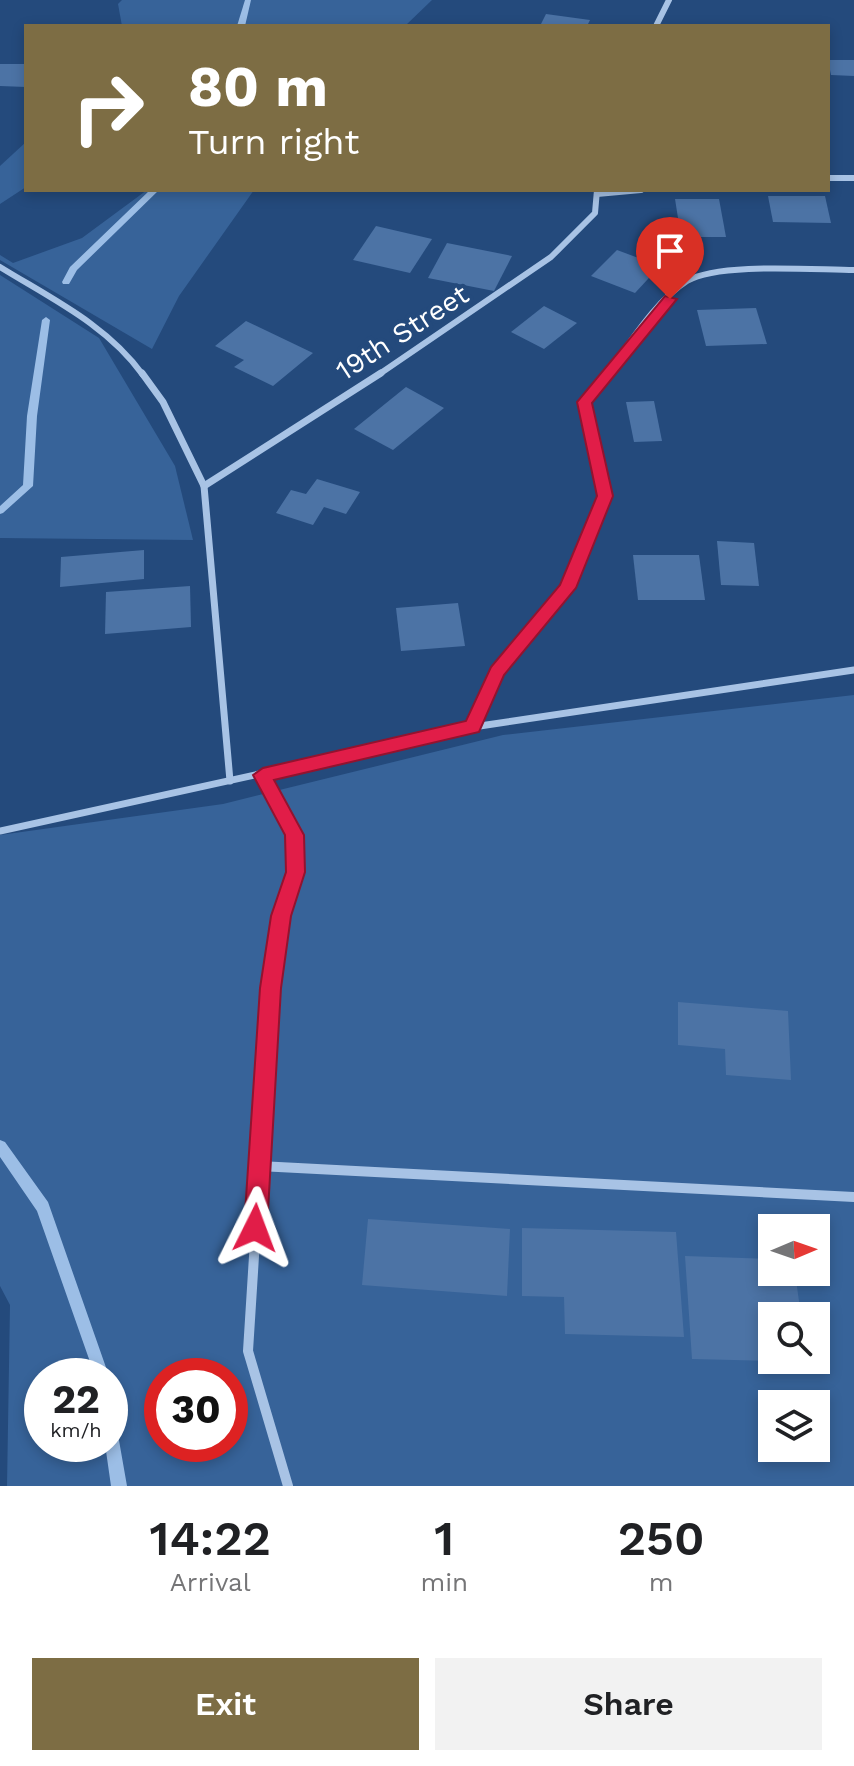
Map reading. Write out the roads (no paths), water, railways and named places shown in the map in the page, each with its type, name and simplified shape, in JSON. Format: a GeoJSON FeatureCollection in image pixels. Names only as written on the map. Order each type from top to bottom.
{"type":"FeatureCollection","features":[{"type":"Feature","properties":{"kind":"street"},"geometry":{"type":"LineString","coordinates":[[657,24],[669,0]]}},
{"type":"Feature","properties":{"kind":"street"},"geometry":{"type":"LineString","coordinates":[[830,178],[854,178]]}},
{"type":"Feature","properties":{"kind":"street","name":"19th Street"},"geometry":{"type":"LineString","coordinates":[[204,486],[434,340],[551,257],[595,213],[597,192]]}},
{"type":"Feature","properties":{"kind":"street"},"geometry":{"type":"LineString","coordinates":[[0,267],[98,327],[127,353],[163,402],[204,486],[230,781]]}},
{"type":"Feature","properties":{"kind":"street"},"geometry":{"type":"LineString","coordinates":[[473,727],[497,672],[568,588],[605,496],[585,402],[661,310],[689,280],[735,273],[854,270]]}},
{"type":"Feature","properties":{"kind":"street"},"geometry":{"type":"LineString","coordinates":[[0,831],[473,727],[854,670]]}},
{"type":"Feature","properties":{"kind":"street"},"geometry":{"type":"LineString","coordinates":[[263,775],[294,835],[296,872],[281,916],[271,988],[248,1351],[288,1486]]}},
{"type":"Feature","properties":{"kind":"street"},"geometry":{"type":"LineString","coordinates":[[259,1166],[854,1197]]}},
{"type":"Feature","properties":{"kind":"waterway"},"geometry":{"type":"LineString","coordinates":[[242,24],[248,0]]}},
{"type":"Feature","properties":{"kind":"waterway"},"geometry":{"type":"LineString","coordinates":[[66,282],[73,269],[153,192]]}},
{"type":"Feature","properties":{"kind":"waterway"},"geometry":{"type":"LineString","coordinates":[[0,511],[28,486],[32,416],[46,320]]}},
{"type":"Feature","properties":{"kind":"waterway"},"geometry":{"type":"LineString","coordinates":[[0,1146],[43,1207],[96,1358]]}},
{"type":"Feature","properties":{"kind":"waterway"},"geometry":{"type":"LineString","coordinates":[[115,1462],[119,1486]]}}]}
